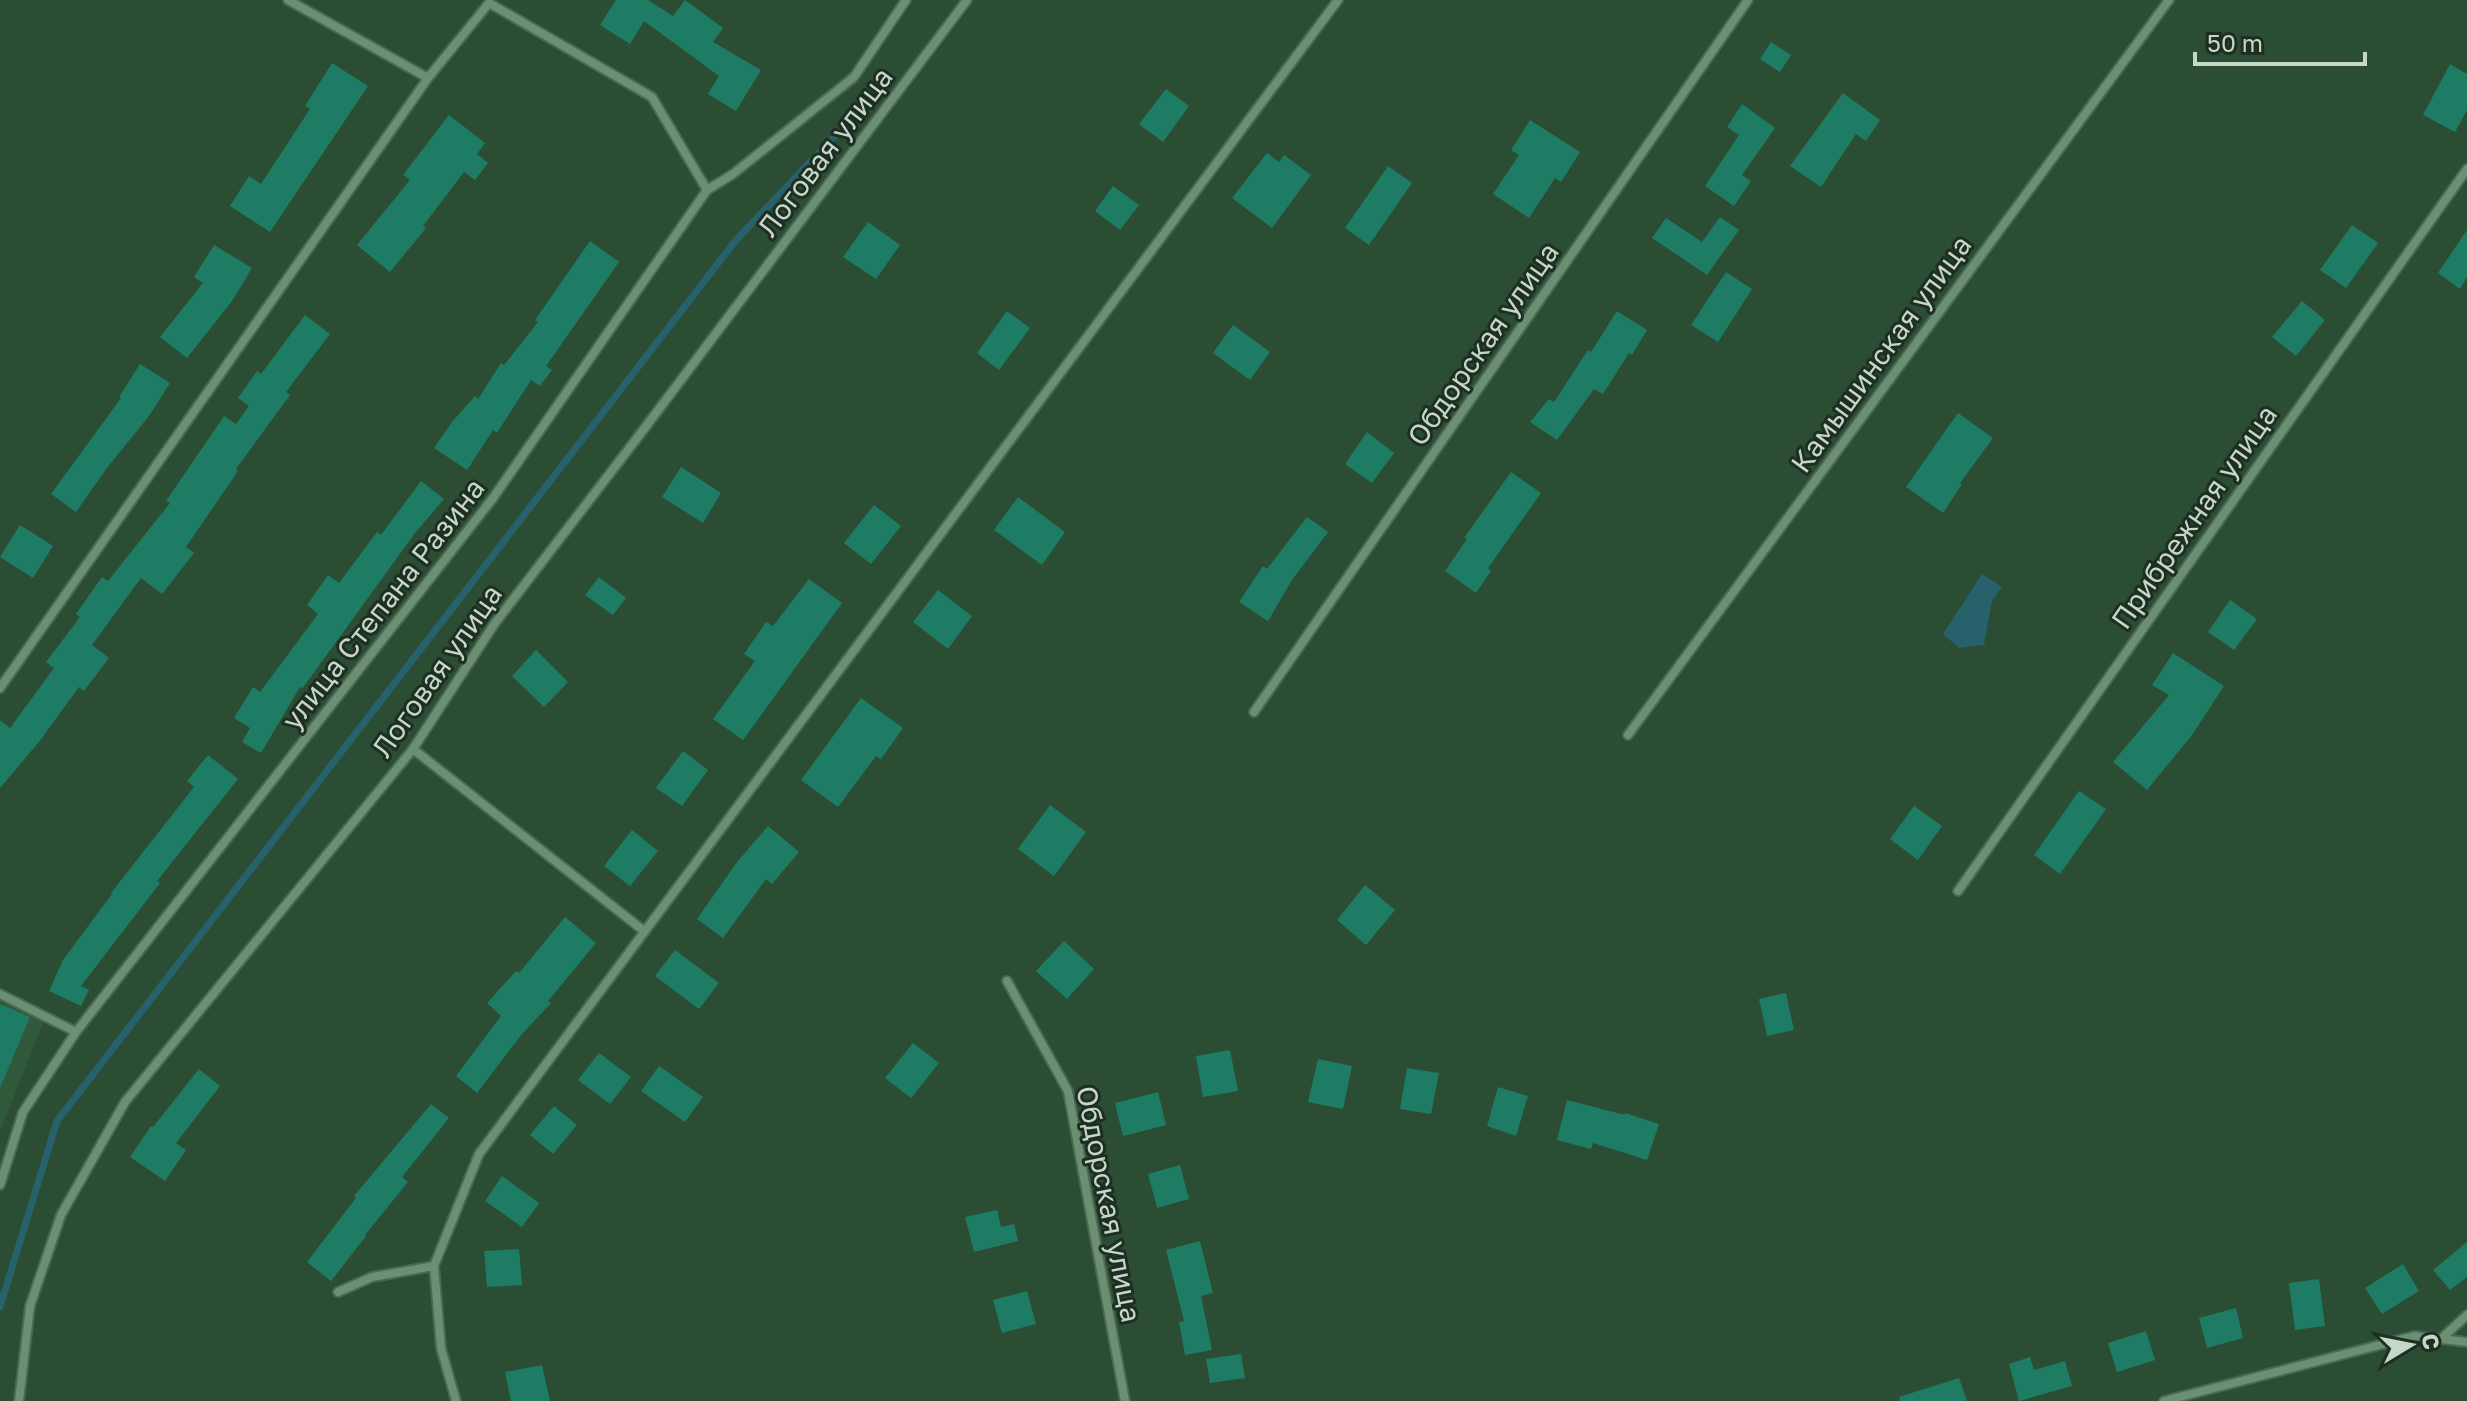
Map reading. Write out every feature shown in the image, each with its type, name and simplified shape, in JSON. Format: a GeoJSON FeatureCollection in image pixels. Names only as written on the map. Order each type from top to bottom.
{"type":"FeatureCollection","features":[{"type":"Feature","properties":{"kind":"street"},"geometry":{"type":"LineString","coordinates":[[288,0],[428,78]]}},
{"type":"Feature","properties":{"kind":"street","name":"улица Степана Разина"},"geometry":{"type":"LineString","coordinates":[[0,1185],[23,1112],[76,1032],[493,498],[707,190],[733,174],[854,77],[906,0]]}},
{"type":"Feature","properties":{"kind":"street","name":"Логовая улица"},"geometry":{"type":"LineString","coordinates":[[19,1401],[30,1306],[61,1215],[125,1102],[413,749],[495,623],[967,0]]}},
{"type":"Feature","properties":{"kind":"street"},"geometry":{"type":"LineString","coordinates":[[456,1401],[441,1348],[434,1266],[479,1154],[1338,0]]}},
{"type":"Feature","properties":{"kind":"street","name":"Обдорская улица"},"geometry":{"type":"LineString","coordinates":[[1254,712],[1748,0]]}},
{"type":"Feature","properties":{"kind":"street","name":"Камышинская улица"},"geometry":{"type":"LineString","coordinates":[[1628,735],[2169,0]]}},
{"type":"Feature","properties":{"kind":"street"},"geometry":{"type":"LineString","coordinates":[[0,688],[428,78],[489,3],[652,97],[707,190]]}},
{"type":"Feature","properties":{"kind":"street","name":"Прибрежная улица"},"geometry":{"type":"LineString","coordinates":[[1958,891],[2467,169]]}},
{"type":"Feature","properties":{"kind":"street"},"geometry":{"type":"LineString","coordinates":[[413,749],[644,931]]}},
{"type":"Feature","properties":{"kind":"street","name":"Обдорская улица"},"geometry":{"type":"LineString","coordinates":[[1007,981],[1068,1091],[1125,1401]]}},
{"type":"Feature","properties":{"kind":"street"},"geometry":{"type":"LineString","coordinates":[[0,994],[76,1032]]}},
{"type":"Feature","properties":{"kind":"street"},"geometry":{"type":"LineString","coordinates":[[338,1292],[372,1277],[434,1266]]}},
{"type":"Feature","properties":{"kind":"street"},"geometry":{"type":"LineString","coordinates":[[2441,1339],[2467,1315]]}},
{"type":"Feature","properties":{"kind":"street"},"geometry":{"type":"LineString","coordinates":[[2164,1401],[2414,1336],[2467,1342]]}},
{"type":"Feature","properties":{"kind":"shaded area"},"geometry":{"type":"Polygon","coordinates":[[[0,1001],[44,1021],[0,1132],[0,1001]]]}},
{"type":"Feature","properties":{"kind":"water"},"geometry":{"type":"Polygon","coordinates":[[[1982,574],[2002,587],[1992,601],[1984,645],[1959,648],[1943,634],[1982,574]]]}},
{"type":"Feature","properties":{"kind":"building"},"geometry":{"type":"Polygon","coordinates":[[[616,0],[648,0],[673,16],[685,0],[723,28],[713,42],[761,70],[736,111],[708,94],[719,76],[644,21],[630,44],[600,25],[616,0]]]}},
{"type":"Feature","properties":{"kind":"building"},"geometry":{"type":"Polygon","coordinates":[[[1771,42],[1791,55],[1780,72],[1760,59],[1771,42]]]}},
{"type":"Feature","properties":{"kind":"building"},"geometry":{"type":"Polygon","coordinates":[[[332,63],[368,86],[270,232],[230,206],[249,176],[261,184],[310,109],[305,106],[332,63]]]}},
{"type":"Feature","properties":{"kind":"building"},"geometry":{"type":"Polygon","coordinates":[[[2450,64],[2467,74],[2467,110],[2455,132],[2423,115],[2450,64]]]}},
{"type":"Feature","properties":{"kind":"building"},"geometry":{"type":"Polygon","coordinates":[[[1166,89],[1189,106],[1163,142],[1139,124],[1166,89]]]}},
{"type":"Feature","properties":{"kind":"building"},"geometry":{"type":"Polygon","coordinates":[[[1843,93],[1880,120],[1866,141],[1856,134],[1821,187],[1790,166],[1843,93]]]}},
{"type":"Feature","properties":{"kind":"building"},"geometry":{"type":"Polygon","coordinates":[[[1742,104],[1775,128],[1742,175],[1751,181],[1734,206],[1705,186],[1739,135],[1727,127],[1742,104]]]}},
{"type":"Feature","properties":{"kind":"building"},"geometry":{"type":"Polygon","coordinates":[[[449,115],[485,143],[477,154],[488,163],[475,180],[464,172],[423,226],[426,228],[390,272],[357,245],[410,180],[403,175],[449,115]]]}},
{"type":"Feature","properties":{"kind":"building"},"geometry":{"type":"Polygon","coordinates":[[[1530,120],[1580,152],[1561,182],[1555,178],[1529,218],[1493,194],[1519,155],[1511,150],[1530,120]]]}},
{"type":"Feature","properties":{"kind":"building"},"geometry":{"type":"Polygon","coordinates":[[[1267,153],[1279,162],[1284,155],[1311,175],[1272,228],[1232,198],[1267,153]]]}},
{"type":"Feature","properties":{"kind":"building"},"geometry":{"type":"Polygon","coordinates":[[[1388,166],[1412,183],[1369,245],[1345,228],[1388,166]]]}},
{"type":"Feature","properties":{"kind":"building"},"geometry":{"type":"Polygon","coordinates":[[[1113,186],[1139,205],[1120,230],[1095,211],[1113,186]]]}},
{"type":"Feature","properties":{"kind":"building"},"geometry":{"type":"Polygon","coordinates":[[[1720,217],[1739,230],[1707,275],[1652,238],[1666,218],[1702,242],[1720,217]]]}},
{"type":"Feature","properties":{"kind":"building"},"geometry":{"type":"Polygon","coordinates":[[[868,222],[900,245],[876,279],[843,257],[868,222]]]}},
{"type":"Feature","properties":{"kind":"building"},"geometry":{"type":"Polygon","coordinates":[[[2352,225],[2378,243],[2346,288],[2320,270],[2352,225]]]}},
{"type":"Feature","properties":{"kind":"building"},"geometry":{"type":"Polygon","coordinates":[[[2467,230],[2467,277],[2460,289],[2438,273],[2467,230]]]}},
{"type":"Feature","properties":{"kind":"building"},"geometry":{"type":"Polygon","coordinates":[[[590,241],[619,262],[546,366],[552,370],[540,386],[531,380],[497,433],[493,430],[467,470],[434,448],[475,396],[478,399],[501,363],[504,365],[538,322],[535,320],[590,241]]]}},
{"type":"Feature","properties":{"kind":"building"},"geometry":{"type":"Polygon","coordinates":[[[214,245],[252,268],[232,301],[187,358],[160,337],[203,283],[194,277],[214,245]]]}},
{"type":"Feature","properties":{"kind":"building"},"geometry":{"type":"Polygon","coordinates":[[[1726,272],[1752,289],[1718,342],[1691,325],[1726,272]]]}},
{"type":"Feature","properties":{"kind":"building"},"geometry":{"type":"Polygon","coordinates":[[[2302,301],[2325,320],[2296,356],[2272,337],[2302,301]]]}},
{"type":"Feature","properties":{"kind":"building"},"geometry":{"type":"Polygon","coordinates":[[[1007,311],[1030,328],[999,370],[977,353],[1007,311]]]}},
{"type":"Feature","properties":{"kind":"building"},"geometry":{"type":"Polygon","coordinates":[[[1617,311],[1647,330],[1603,394],[1594,389],[1557,440],[1530,422],[1549,399],[1554,402],[1617,311]]]}},
{"type":"Feature","properties":{"kind":"building"},"geometry":{"type":"Polygon","coordinates":[[[305,315],[330,334],[286,392],[290,395],[236,469],[238,471],[186,547],[194,553],[162,594],[141,578],[92,645],[109,658],[84,691],[79,687],[0,788],[0,720],[10,728],[54,668],[46,662],[80,617],[76,614],[102,577],[108,581],[170,503],[166,501],[224,416],[236,424],[249,406],[238,398],[257,371],[261,374],[305,315]]]}},
{"type":"Feature","properties":{"kind":"building"},"geometry":{"type":"Polygon","coordinates":[[[1233,325],[1270,352],[1250,380],[1213,353],[1233,325]]]}},
{"type":"Feature","properties":{"kind":"building"},"geometry":{"type":"Polygon","coordinates":[[[140,364],[170,383],[149,416],[76,512],[51,494],[121,398],[140,364]]]}},
{"type":"Feature","properties":{"kind":"building"},"geometry":{"type":"Polygon","coordinates":[[[1958,413],[1993,438],[1960,483],[1943,513],[1906,487],[1958,413]]]}},
{"type":"Feature","properties":{"kind":"building"},"geometry":{"type":"Polygon","coordinates":[[[1367,432],[1394,453],[1372,483],[1345,464],[1367,432]]]}},
{"type":"Feature","properties":{"kind":"building"},"geometry":{"type":"Polygon","coordinates":[[[681,467],[721,493],[703,523],[662,497],[681,467]]]}},
{"type":"Feature","properties":{"kind":"building"},"geometry":{"type":"Polygon","coordinates":[[[1511,472],[1541,493],[1488,568],[1491,571],[1476,593],[1445,571],[1467,539],[1464,538],[1511,472]]]}},
{"type":"Feature","properties":{"kind":"building"},"geometry":{"type":"Polygon","coordinates":[[[421,481],[444,499],[415,533],[302,689],[300,687],[261,753],[242,742],[250,728],[234,718],[253,687],[260,692],[318,614],[307,605],[328,575],[339,583],[377,532],[381,535],[421,481]]]}},
{"type":"Feature","properties":{"kind":"building"},"geometry":{"type":"Polygon","coordinates":[[[1018,497],[1065,532],[1042,565],[994,530],[1018,497]]]}},
{"type":"Feature","properties":{"kind":"building"},"geometry":{"type":"Polygon","coordinates":[[[874,505],[901,526],[871,564],[844,543],[874,505]]]}},
{"type":"Feature","properties":{"kind":"building"},"geometry":{"type":"Polygon","coordinates":[[[1307,517],[1328,532],[1292,580],[1268,621],[1239,602],[1263,566],[1267,569],[1307,517]]]}},
{"type":"Feature","properties":{"kind":"building"},"geometry":{"type":"Polygon","coordinates":[[[20,525],[53,546],[33,578],[0,557],[20,525]]]}},
{"type":"Feature","properties":{"kind":"building"},"geometry":{"type":"Polygon","coordinates":[[[599,577],[626,598],[613,615],[585,595],[599,577]]]}},
{"type":"Feature","properties":{"kind":"building"},"geometry":{"type":"Polygon","coordinates":[[[809,579],[842,603],[743,740],[713,719],[755,661],[744,654],[766,622],[773,626],[809,579]]]}},
{"type":"Feature","properties":{"kind":"building"},"geometry":{"type":"Polygon","coordinates":[[[938,590],[972,616],[948,649],[913,622],[938,590]]]}},
{"type":"Feature","properties":{"kind":"building"},"geometry":{"type":"Polygon","coordinates":[[[2230,600],[2257,619],[2234,650],[2208,632],[2230,600]]]}},
{"type":"Feature","properties":{"kind":"building"},"geometry":{"type":"Polygon","coordinates":[[[536,650],[568,682],[544,707],[512,676],[536,650]]]}},
{"type":"Feature","properties":{"kind":"building"},"geometry":{"type":"Polygon","coordinates":[[[2173,653],[2224,686],[2192,735],[2147,790],[2113,762],[2169,695],[2152,685],[2173,653]]]}},
{"type":"Feature","properties":{"kind":"building"},"geometry":{"type":"Polygon","coordinates":[[[861,698],[903,728],[881,759],[876,756],[838,807],[801,780],[861,698]]]}},
{"type":"Feature","properties":{"kind":"building"},"geometry":{"type":"Polygon","coordinates":[[[683,751],[708,770],[682,806],[656,788],[683,751]]]}},
{"type":"Feature","properties":{"kind":"building"},"geometry":{"type":"Polygon","coordinates":[[[208,755],[238,779],[157,881],[160,883],[81,986],[89,990],[81,1006],[49,991],[63,960],[194,787],[187,781],[208,755]]]}},
{"type":"Feature","properties":{"kind":"building"},"geometry":{"type":"Polygon","coordinates":[[[2079,791],[2106,809],[2060,874],[2034,855],[2079,791]]]}},
{"type":"Feature","properties":{"kind":"building"},"geometry":{"type":"Polygon","coordinates":[[[1050,805],[1086,832],[1054,876],[1018,849],[1050,805]]]}},
{"type":"Feature","properties":{"kind":"building"},"geometry":{"type":"Polygon","coordinates":[[[1914,806],[1942,826],[1918,860],[1890,839],[1914,806]]]}},
{"type":"Feature","properties":{"kind":"building"},"geometry":{"type":"Polygon","coordinates":[[[768,826],[799,852],[772,884],[766,879],[723,938],[697,919],[737,862],[768,826]]]}},
{"type":"Feature","properties":{"kind":"building"},"geometry":{"type":"Polygon","coordinates":[[[632,830],[658,851],[630,886],[604,866],[632,830]]]}},
{"type":"Feature","properties":{"kind":"building"},"geometry":{"type":"Polygon","coordinates":[[[1365,885],[1395,910],[1366,945],[1337,920],[1365,885]]]}},
{"type":"Feature","properties":{"kind":"building"},"geometry":{"type":"Polygon","coordinates":[[[565,917],[596,943],[477,1093],[456,1076],[501,1016],[487,1003],[516,971],[519,973],[565,917]]]}},
{"type":"Feature","properties":{"kind":"building"},"geometry":{"type":"Polygon","coordinates":[[[1064,941],[1094,969],[1067,999],[1036,971],[1064,941]]]}},
{"type":"Feature","properties":{"kind":"building"},"geometry":{"type":"Polygon","coordinates":[[[675,950],[719,983],[699,1009],[655,976],[675,950]]]}},
{"type":"Feature","properties":{"kind":"building"},"geometry":{"type":"Polygon","coordinates":[[[1786,993],[1794,1030],[1767,1036],[1759,999],[1786,993]]]}},
{"type":"Feature","properties":{"kind":"building"},"geometry":{"type":"Polygon","coordinates":[[[0,1004],[30,1017],[0,1088],[0,1004]]]}},
{"type":"Feature","properties":{"kind":"building"},"geometry":{"type":"Polygon","coordinates":[[[913,1043],[939,1063],[911,1098],[885,1078],[913,1043]]]}},
{"type":"Feature","properties":{"kind":"building"},"geometry":{"type":"Polygon","coordinates":[[[1230,1050],[1238,1091],[1203,1097],[1196,1056],[1230,1050]]]}},
{"type":"Feature","properties":{"kind":"building"},"geometry":{"type":"Polygon","coordinates":[[[599,1053],[631,1077],[610,1104],[578,1080],[599,1053]]]}},
{"type":"Feature","properties":{"kind":"building"},"geometry":{"type":"Polygon","coordinates":[[[1318,1059],[1352,1066],[1343,1109],[1308,1102],[1318,1059]]]}},
{"type":"Feature","properties":{"kind":"building"},"geometry":{"type":"Polygon","coordinates":[[[659,1066],[703,1097],[685,1122],[641,1091],[659,1066]]]}},
{"type":"Feature","properties":{"kind":"building"},"geometry":{"type":"Polygon","coordinates":[[[1407,1068],[1439,1073],[1431,1114],[1400,1109],[1407,1068]]]}},
{"type":"Feature","properties":{"kind":"building"},"geometry":{"type":"Polygon","coordinates":[[[199,1069],[220,1086],[176,1143],[186,1150],[165,1181],[130,1157],[151,1126],[199,1069]]]}},
{"type":"Feature","properties":{"kind":"building"},"geometry":{"type":"Polygon","coordinates":[[[1498,1087],[1528,1096],[1516,1136],[1487,1126],[1498,1087]]]}},
{"type":"Feature","properties":{"kind":"building"},"geometry":{"type":"Polygon","coordinates":[[[1158,1092],[1166,1125],[1123,1136],[1115,1103],[1158,1092]]]}},
{"type":"Feature","properties":{"kind":"building"},"geometry":{"type":"Polygon","coordinates":[[[1567,1100],[1659,1124],[1647,1160],[1593,1143],[1591,1149],[1557,1140],[1567,1100]]]}},
{"type":"Feature","properties":{"kind":"building"},"geometry":{"type":"Polygon","coordinates":[[[431,1104],[449,1118],[402,1177],[408,1182],[331,1281],[307,1262],[356,1198],[354,1196],[431,1104]]]}},
{"type":"Feature","properties":{"kind":"building"},"geometry":{"type":"Polygon","coordinates":[[[554,1106],[577,1125],[553,1154],[530,1135],[554,1106]]]}},
{"type":"Feature","properties":{"kind":"building"},"geometry":{"type":"Polygon","coordinates":[[[1180,1165],[1189,1199],[1157,1208],[1148,1174],[1180,1165]]]}},
{"type":"Feature","properties":{"kind":"building"},"geometry":{"type":"Polygon","coordinates":[[[502,1176],[539,1203],[522,1227],[485,1201],[502,1176]]]}},
{"type":"Feature","properties":{"kind":"building"},"geometry":{"type":"Polygon","coordinates":[[[997,1210],[1001,1227],[1014,1224],[1018,1241],[974,1252],[965,1217],[997,1210]]]}},
{"type":"Feature","properties":{"kind":"building"},"geometry":{"type":"Polygon","coordinates":[[[1200,1241],[1213,1293],[1201,1296],[1212,1350],[1185,1355],[1179,1322],[1184,1321],[1166,1250],[1200,1241]]]}},
{"type":"Feature","properties":{"kind":"building"},"geometry":{"type":"Polygon","coordinates":[[[2467,1242],[2467,1277],[2450,1290],[2433,1270],[2467,1242]]]}},
{"type":"Feature","properties":{"kind":"building"},"geometry":{"type":"Polygon","coordinates":[[[519,1249],[522,1285],[487,1287],[484,1251],[519,1249]]]}},
{"type":"Feature","properties":{"kind":"building"},"geometry":{"type":"Polygon","coordinates":[[[2403,1264],[2419,1291],[2382,1314],[2365,1288],[2403,1264]]]}},
{"type":"Feature","properties":{"kind":"building"},"geometry":{"type":"Polygon","coordinates":[[[2319,1279],[2325,1326],[2295,1330],[2289,1283],[2319,1279]]]}},
{"type":"Feature","properties":{"kind":"building"},"geometry":{"type":"Polygon","coordinates":[[[1027,1291],[1036,1324],[1002,1333],[993,1300],[1027,1291]]]}},
{"type":"Feature","properties":{"kind":"building"},"geometry":{"type":"Polygon","coordinates":[[[2236,1308],[2243,1338],[2207,1348],[2199,1318],[2236,1308]]]}},
{"type":"Feature","properties":{"kind":"building"},"geometry":{"type":"Polygon","coordinates":[[[2146,1331],[2155,1360],[2117,1372],[2108,1343],[2146,1331]]]}},
{"type":"Feature","properties":{"kind":"building"},"geometry":{"type":"Polygon","coordinates":[[[1241,1354],[1245,1378],[1210,1383],[1206,1359],[1241,1354]]]}},
{"type":"Feature","properties":{"kind":"building"},"geometry":{"type":"Polygon","coordinates":[[[2030,1357],[2034,1370],[2065,1361],[2072,1386],[2019,1401],[2009,1364],[2030,1357]]]}},
{"type":"Feature","properties":{"kind":"building"},"geometry":{"type":"Polygon","coordinates":[[[542,1365],[550,1401],[511,1401],[505,1372],[542,1365]]]}},
{"type":"Feature","properties":{"kind":"building"},"geometry":{"type":"Polygon","coordinates":[[[1959,1378],[1967,1401],[1900,1401],[1899,1397],[1959,1378]]]}},
{"type":"Feature","properties":{"kind":"waterway"},"geometry":{"type":"LineString","coordinates":[[0,1307],[57,1121],[736,240],[836,135]]}}]}
